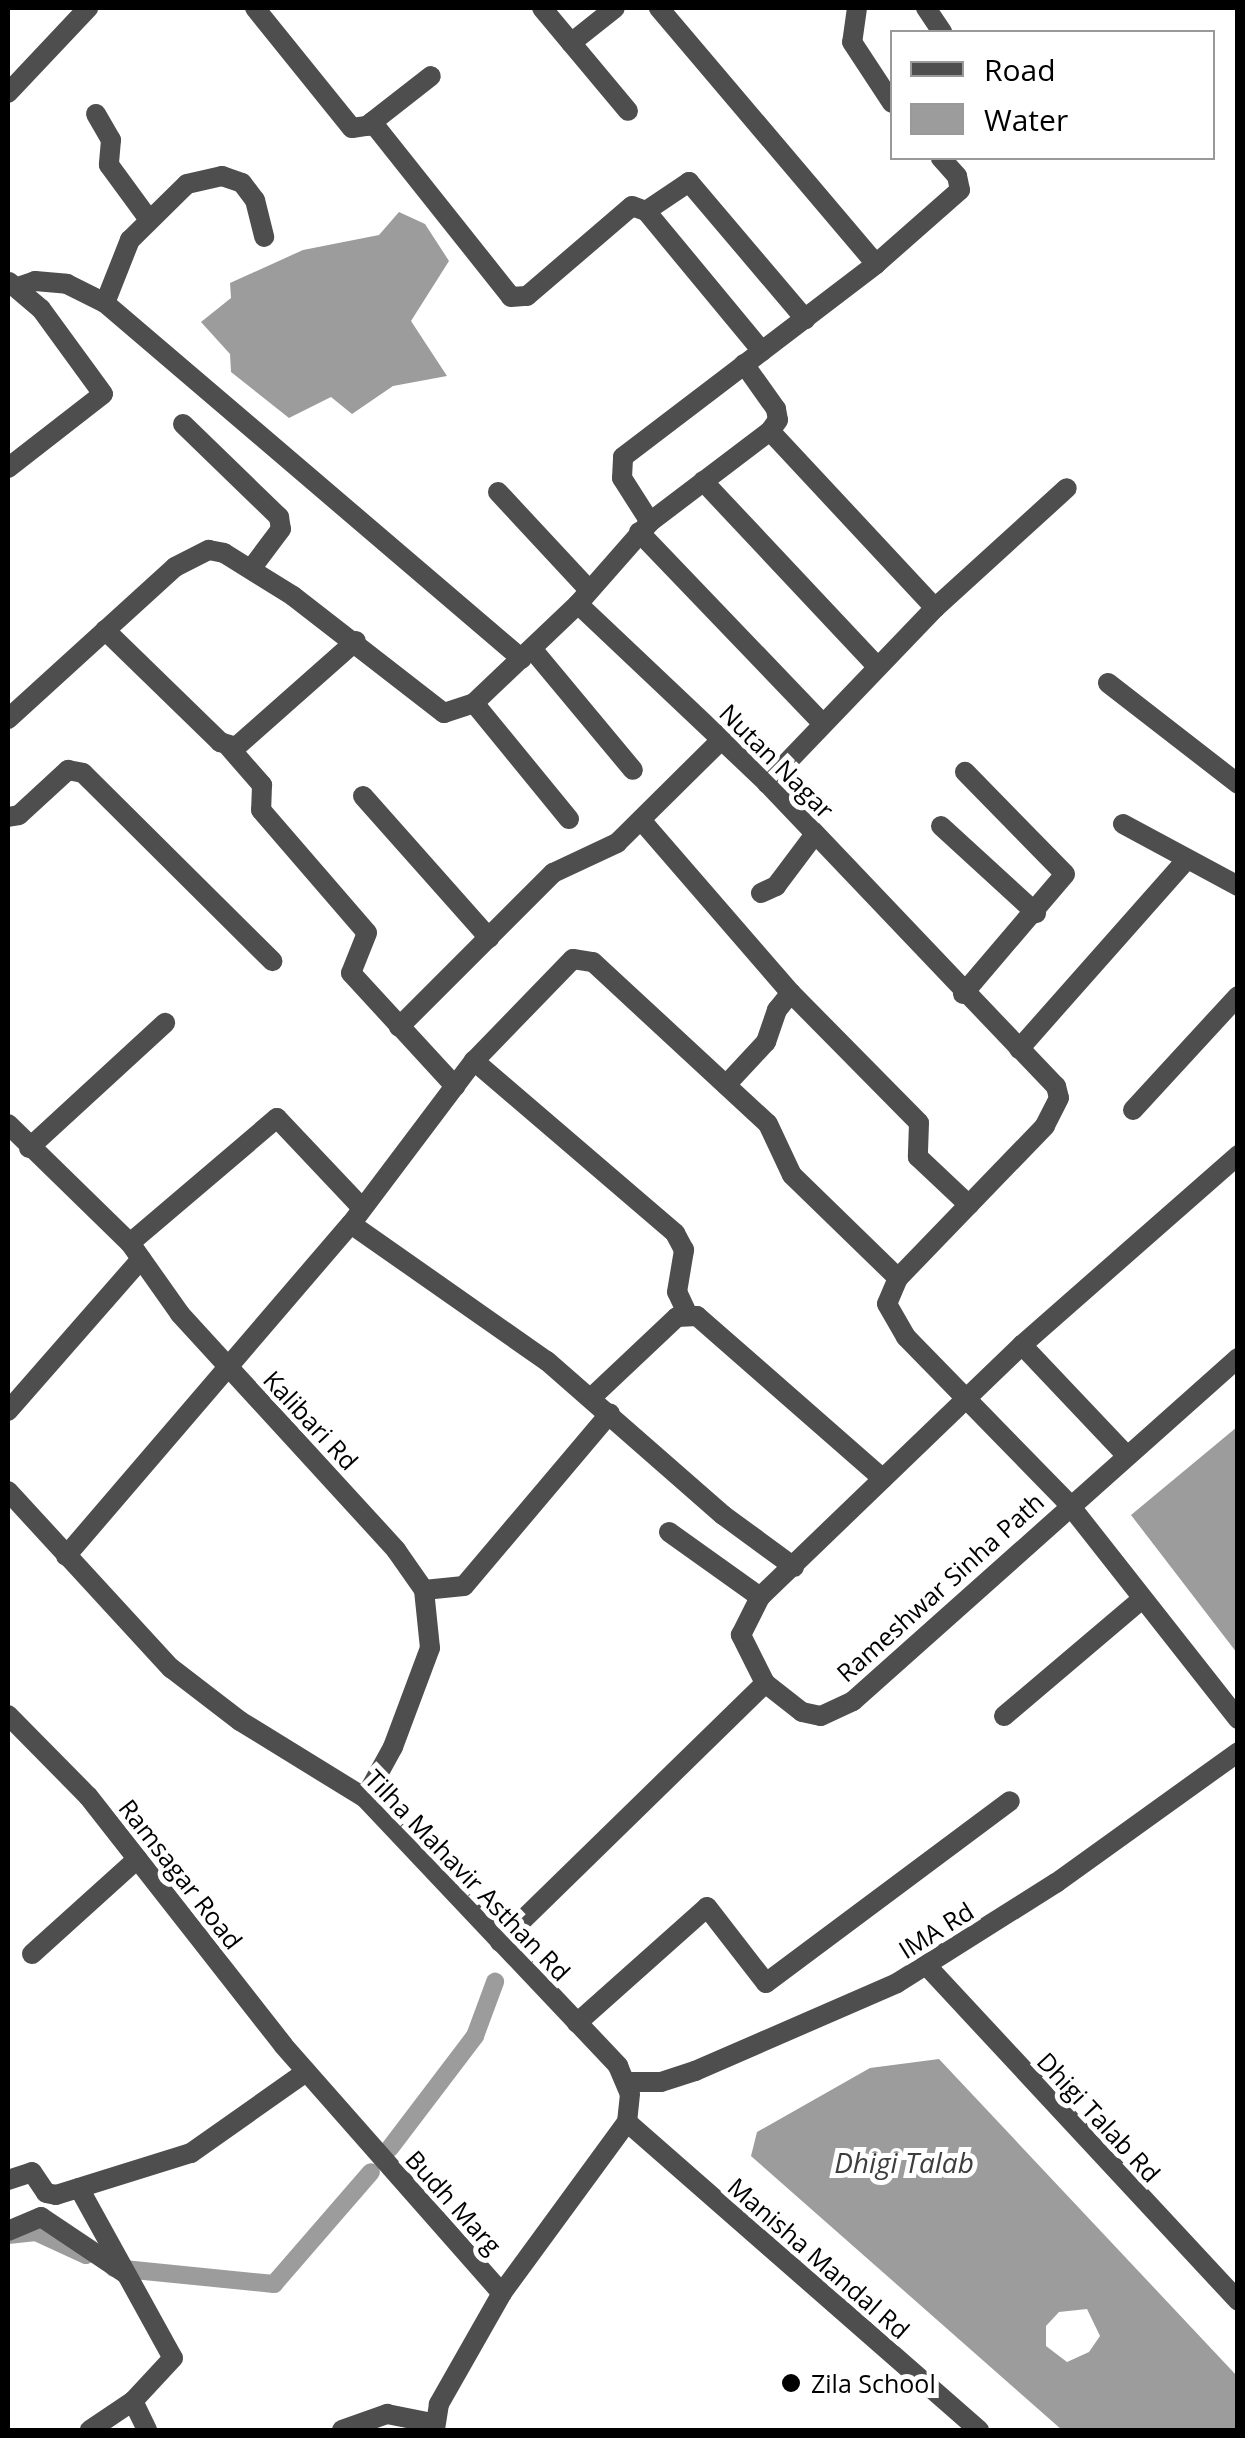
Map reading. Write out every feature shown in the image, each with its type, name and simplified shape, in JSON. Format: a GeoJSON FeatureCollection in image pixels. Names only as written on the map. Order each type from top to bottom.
{"type":"FeatureCollection","features":[{"type":"Feature","properties":{"kind":"street"},"geometry":{"type":"LineString","coordinates":[[8,93],[88,8]]}},
{"type":"Feature","properties":{"kind":"street"},"geometry":{"type":"LineString","coordinates":[[256,8],[345,123],[359,128],[372,122],[431,76]]}},
{"type":"Feature","properties":{"kind":"street"},"geometry":{"type":"LineString","coordinates":[[542,8],[628,112]]}},
{"type":"Feature","properties":{"kind":"street"},"geometry":{"type":"LineString","coordinates":[[572,44],[615,8]]}},
{"type":"Feature","properties":{"kind":"street"},"geometry":{"type":"LineString","coordinates":[[658,8],[876,264]]}},
{"type":"Feature","properties":{"kind":"street"},"geometry":{"type":"LineString","coordinates":[[857,8],[852,42],[890,100]]}},
{"type":"Feature","properties":{"kind":"street"},"geometry":{"type":"LineString","coordinates":[[926,8],[941,30]]}},
{"type":"Feature","properties":{"kind":"street"},"geometry":{"type":"LineString","coordinates":[[96,114],[111,140],[109,164],[147,217]]}},
{"type":"Feature","properties":{"kind":"street"},"geometry":{"type":"LineString","coordinates":[[372,122],[511,298],[527,296],[632,206],[646,211],[762,351]]}},
{"type":"Feature","properties":{"kind":"street"},"geometry":{"type":"LineString","coordinates":[[821,722],[644,527],[622,478],[624,456],[876,264],[960,190],[942,160]]}},
{"type":"Feature","properties":{"kind":"street"},"geometry":{"type":"LineString","coordinates":[[105,303],[121,255],[147,217],[187,184],[222,176],[250,191],[264,237]]}},
{"type":"Feature","properties":{"kind":"street"},"geometry":{"type":"LineString","coordinates":[[646,211],[682,183],[694,184],[805,319]]}},
{"type":"Feature","properties":{"kind":"street"},"geometry":{"type":"LineString","coordinates":[[13,284],[67,284],[105,303],[528,654],[634,770]]}},
{"type":"Feature","properties":{"kind":"street"},"geometry":{"type":"LineString","coordinates":[[8,468],[103,394],[13,284]]}},
{"type":"Feature","properties":{"kind":"street"},"geometry":{"type":"LineString","coordinates":[[8,719],[192,554],[224,552],[356,640],[444,713],[474,703],[584,597],[644,527],[770,431],[778,420],[776,409],[744,364]]}},
{"type":"Feature","properties":{"kind":"street"},"geometry":{"type":"LineString","coordinates":[[182,424],[279,517],[281,529],[251,569]]}},
{"type":"Feature","properties":{"kind":"street"},"geometry":{"type":"LineString","coordinates":[[770,431],[935,608]]}},
{"type":"Feature","properties":{"kind":"street"},"geometry":{"type":"LineString","coordinates":[[703,481],[876,665]]}},
{"type":"Feature","properties":{"kind":"street"},"geometry":{"type":"LineString","coordinates":[[767,783],[876,665],[1067,488]]}},
{"type":"Feature","properties":{"kind":"street","name":"Nutan Nagar"},"geometry":{"type":"LineString","coordinates":[[498,492],[584,597],[720,740],[767,783],[963,994],[1048,1074],[1059,1098],[1046,1126],[898,1278]]}},
{"type":"Feature","properties":{"kind":"street"},"geometry":{"type":"LineString","coordinates":[[105,630],[228,746],[262,785],[261,810],[367,933],[352,973],[455,1086]]}},
{"type":"Feature","properties":{"kind":"street"},"geometry":{"type":"LineString","coordinates":[[228,746],[245,742],[356,640]]}},
{"type":"Feature","properties":{"kind":"street"},"geometry":{"type":"LineString","coordinates":[[1108,683],[1238,784]]}},
{"type":"Feature","properties":{"kind":"street"},"geometry":{"type":"LineString","coordinates":[[474,703],[569,819]]}},
{"type":"Feature","properties":{"kind":"street"},"geometry":{"type":"LineString","coordinates":[[399,1027],[553,873],[597,855],[640,820],[720,740]]}},
{"type":"Feature","properties":{"kind":"street"},"geometry":{"type":"LineString","coordinates":[[8,817],[20,815],[68,770],[83,772],[272,961]]}},
{"type":"Feature","properties":{"kind":"street"},"geometry":{"type":"LineString","coordinates":[[963,994],[1036,914],[1065,874],[965,772]]}},
{"type":"Feature","properties":{"kind":"street"},"geometry":{"type":"LineString","coordinates":[[363,796],[489,938]]}},
{"type":"Feature","properties":{"kind":"street"},"geometry":{"type":"LineString","coordinates":[[640,820],[791,994],[919,1123],[918,1157],[968,1205]]}},
{"type":"Feature","properties":{"kind":"street"},"geometry":{"type":"LineString","coordinates":[[1123,824],[1238,886]]}},
{"type":"Feature","properties":{"kind":"street"},"geometry":{"type":"LineString","coordinates":[[941,826],[1036,914]]}},
{"type":"Feature","properties":{"kind":"street"},"geometry":{"type":"LineString","coordinates":[[761,892],[776,886],[815,834]]}},
{"type":"Feature","properties":{"kind":"street"},"geometry":{"type":"LineString","coordinates":[[1019,1049],[1186,860]]}},
{"type":"Feature","properties":{"kind":"street"},"geometry":{"type":"LineString","coordinates":[[66,1556],[357,1216],[474,1061],[562,968],[582,956],[777,1136],[792,1175],[898,1278],[887,1304],[893,1321],[1068,1504],[1238,1720]]}},
{"type":"Feature","properties":{"kind":"street"},"geometry":{"type":"LineString","coordinates":[[726,1085],[766,1042],[777,1010],[791,994]]}},
{"type":"Feature","properties":{"kind":"street"},"geometry":{"type":"LineString","coordinates":[[1132,1110],[1238,996]]}},
{"type":"Feature","properties":{"kind":"street"},"geometry":{"type":"LineString","coordinates":[[29,1148],[165,1023]]}},
{"type":"Feature","properties":{"kind":"street"},"geometry":{"type":"LineString","coordinates":[[474,1061],[682,1242],[677,1292],[686,1313],[709,1325],[883,1479]]}},
{"type":"Feature","properties":{"kind":"street"},"geometry":{"type":"LineString","coordinates":[[8,1411],[136,1251],[277,1118],[357,1216],[591,1398],[723,1515],[794,1566]]}},
{"type":"Feature","properties":{"kind":"street","name":"Kalibari Rd"},"geometry":{"type":"LineString","coordinates":[[8,1124],[136,1251],[229,1368],[424,1590]]}},
{"type":"Feature","properties":{"kind":"street"},"geometry":{"type":"LineString","coordinates":[[500,1942],[765,1683],[741,1635],[760,1597],[1022,1346],[1238,1154]]}},
{"type":"Feature","properties":{"kind":"street"},"geometry":{"type":"LineString","coordinates":[[591,1398],[686,1313]]}},
{"type":"Feature","properties":{"kind":"street"},"geometry":{"type":"LineString","coordinates":[[1022,1346],[1125,1454]]}},
{"type":"Feature","properties":{"kind":"street","name":"Rameshwar Sinha Path"},"geometry":{"type":"LineString","coordinates":[[765,1683],[802,1712],[837,1712],[1068,1504],[1238,1358]]}},
{"type":"Feature","properties":{"kind":"street"},"geometry":{"type":"LineString","coordinates":[[366,1798],[393,1747],[430,1648],[424,1590],[464,1586],[610,1414]]}},
{"type":"Feature","properties":{"kind":"street","name":"Tilha Mahavir Asthan Rd"},"geometry":{"type":"LineString","coordinates":[[8,1491],[197,1690],[366,1798],[627,2082]]}},
{"type":"Feature","properties":{"kind":"street"},"geometry":{"type":"LineString","coordinates":[[669,1532],[760,1597]]}},
{"type":"Feature","properties":{"kind":"street"},"geometry":{"type":"LineString","coordinates":[[1004,1716],[1142,1600]]}},
{"type":"Feature","properties":{"kind":"street","name":"Ramsagar Road"},"geometry":{"type":"LineString","coordinates":[[8,1715],[88,1796],[306,2072]]}},
{"type":"Feature","properties":{"kind":"street","name":"IMA Rd"},"geometry":{"type":"LineString","coordinates":[[627,2082],[694,2071],[926,1966],[1238,1752]]}},
{"type":"Feature","properties":{"kind":"street"},"geometry":{"type":"LineString","coordinates":[[576,2023],[707,1908],[766,1983],[1010,1800]]}},
{"type":"Feature","properties":{"kind":"street"},"geometry":{"type":"LineString","coordinates":[[32,1954],[137,1858]]}},
{"type":"Feature","properties":{"kind":"street","name":"Dhigi Talab Rd"},"geometry":{"type":"LineString","coordinates":[[926,1966],[1238,2301]]}},
{"type":"Feature","properties":{"kind":"street"},"geometry":{"type":"LineString","coordinates":[[8,2180],[32,2172],[49,2195],[191,2152],[306,2072]]}},
{"type":"Feature","properties":{"kind":"street","name":"Budh Marg"},"geometry":{"type":"LineString","coordinates":[[306,2072],[502,2293],[433,2427]]}},
{"type":"Feature","properties":{"kind":"street"},"geometry":{"type":"LineString","coordinates":[[502,2293],[626,2122],[627,2082]]}},
{"type":"Feature","properties":{"kind":"street","name":"Manisha Mandal Rd"},"geometry":{"type":"LineString","coordinates":[[626,2122],[979,2430]]}},
{"type":"Feature","properties":{"kind":"street"},"geometry":{"type":"LineString","coordinates":[[79,2188],[172,2358],[132,2401],[90,2430]]}},
{"type":"Feature","properties":{"kind":"street"},"geometry":{"type":"LineString","coordinates":[[8,2231],[41,2217],[128,2275]]}},
{"type":"Feature","properties":{"kind":"street"},"geometry":{"type":"LineString","coordinates":[[132,2401],[147,2430]]}},
{"type":"Feature","properties":{"kind":"street"},"geometry":{"type":"LineString","coordinates":[[342,2430],[387,2414],[433,2427]]}},
{"type":"Feature","properties":{"kind":"water"},"geometry":{"type":"Polygon","coordinates":[[[399,212],[425,224],[449,261],[411,321],[447,376],[393,386],[352,414],[331,397],[289,418],[231,372],[230,354],[201,322],[231,298],[230,283],[303,250],[379,235],[399,212]]]}},
{"type":"Feature","properties":{"kind":"water"},"geometry":{"type":"Polygon","coordinates":[[[1237,1427],[1237,1653],[1131,1515],[1237,1427]]]}},
{"type":"Feature","properties":{"kind":"water","name":"Dhigi Talab"},"geometry":{"type":"Polygon","coordinates":[[[939,2059],[1237,2376],[1237,2430],[1062,2430],[751,2156],[757,2132],[870,2068],[939,2059]],[[1087,2309],[1059,2312],[1046,2326],[1046,2346],[1067,2362],[1089,2352],[1100,2336],[1087,2309]]]}},
{"type":"Feature","properties":{"kind":"waterway"},"geometry":{"type":"LineString","coordinates":[[390,2148],[475,2036],[495,1982]]}},
{"type":"Feature","properties":{"kind":"waterway"},"geometry":{"type":"LineString","coordinates":[[114,2268],[274,2284],[371,2172]]}},
{"type":"Feature","properties":{"kind":"waterway"},"geometry":{"type":"LineString","coordinates":[[8,2235],[36,2232],[86,2255]]}},
{"type":"Feature","properties":{"kind":"place","name":"Zila School"},"geometry":{"type":"Point","coordinates":[791,2383]}}]}
